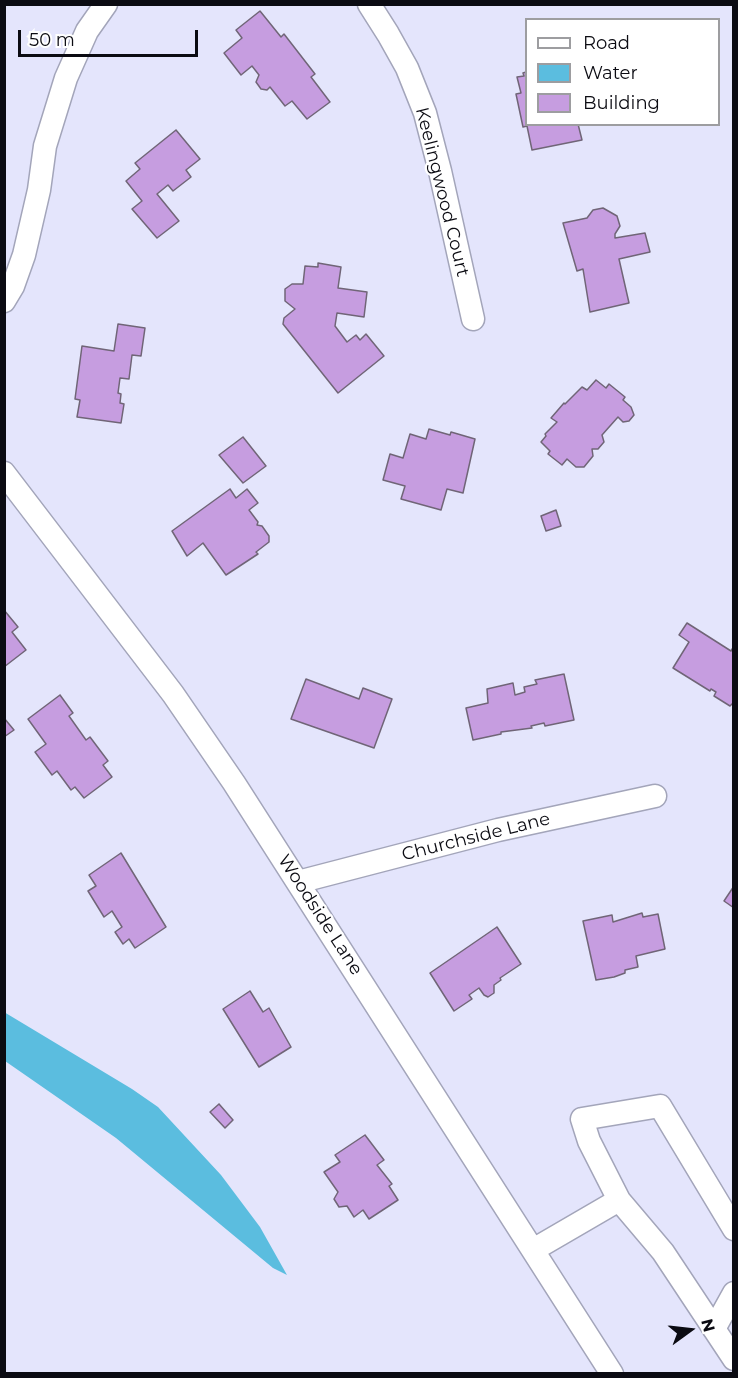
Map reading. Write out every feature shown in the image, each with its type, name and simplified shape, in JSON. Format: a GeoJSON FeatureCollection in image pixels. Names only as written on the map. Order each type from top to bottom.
{"type":"FeatureCollection","features":[{"type":"Feature","properties":{"kind":"street"},"geometry":{"type":"LineString","coordinates":[[4,301],[13,286],[24,255],[39,190],[45,146],[66,78],[87,31],[106,4]]}},
{"type":"Feature","properties":{"kind":"street","name":"Keelingwood Court"},"geometry":{"type":"LineString","coordinates":[[369,4],[407,68],[424,113],[440,171],[473,319]]}},
{"type":"Feature","properties":{"kind":"street","name":"Woodside Lane"},"geometry":{"type":"LineString","coordinates":[[4,473],[173,694],[234,783],[612,1374]]}},
{"type":"Feature","properties":{"kind":"street","name":"Churchside Lane"},"geometry":{"type":"LineString","coordinates":[[298,882],[498,830],[655,796]]}},
{"type":"Feature","properties":{"kind":"street"},"geometry":{"type":"LineString","coordinates":[[734,1229],[660,1106],[582,1119],[589,1141],[619,1200],[663,1252],[734,1359]]}},
{"type":"Feature","properties":{"kind":"street"},"geometry":{"type":"LineString","coordinates":[[533,1250],[619,1200]]}},
{"type":"Feature","properties":{"kind":"street"},"geometry":{"type":"LineString","coordinates":[[714,1329],[734,1293]]}},
{"type":"Feature","properties":{"kind":"water"},"geometry":{"type":"Polygon","coordinates":[[[4,1012],[158,1107],[221,1175],[260,1227],[287,1275],[273,1268],[116,1138],[5,1061],[4,1012]]]}},
{"type":"Feature","properties":{"kind":"building"},"geometry":{"type":"Polygon","coordinates":[[[260,11],[281,37],[284,34],[315,74],[311,77],[330,102],[307,119],[292,101],[285,106],[270,87],[267,90],[261,89],[256,82],[259,75],[252,66],[241,75],[224,53],[242,38],[236,30],[260,11]]]}},
{"type":"Feature","properties":{"kind":"building"},"geometry":{"type":"Polygon","coordinates":[[[525,72],[525,126],[527,126],[523,127],[516,94],[521,93],[517,77],[524,76],[525,72]]]}},
{"type":"Feature","properties":{"kind":"building"},"geometry":{"type":"Polygon","coordinates":[[[527,126],[578,126],[582,140],[532,150],[527,126]]]}},
{"type":"Feature","properties":{"kind":"building"},"geometry":{"type":"Polygon","coordinates":[[[176,130],[200,159],[186,170],[191,177],[173,191],[168,185],[157,194],[179,221],[157,238],[132,209],[142,201],[126,181],[140,169],[135,163],[176,130]]]}},
{"type":"Feature","properties":{"kind":"building"},"geometry":{"type":"Polygon","coordinates":[[[603,208],[617,216],[620,226],[615,238],[645,233],[650,252],[619,259],[629,303],[590,312],[583,269],[577,271],[563,223],[587,218],[593,210],[603,208]]]}},
{"type":"Feature","properties":{"kind":"building"},"geometry":{"type":"Polygon","coordinates":[[[318,263],[341,267],[338,288],[367,292],[364,317],[337,313],[335,326],[347,342],[356,335],[360,340],[366,334],[384,356],[338,393],[283,324],[284,318],[295,309],[285,301],[285,289],[292,284],[303,284],[305,266],[318,267],[318,263]]]}},
{"type":"Feature","properties":{"kind":"building"},"geometry":{"type":"Polygon","coordinates":[[[118,324],[145,328],[141,356],[132,355],[129,379],[120,378],[118,393],[121,394],[120,403],[124,404],[121,423],[77,417],[80,400],[75,399],[82,346],[114,351],[118,324]]]}},
{"type":"Feature","properties":{"kind":"building"},"geometry":{"type":"Polygon","coordinates":[[[596,380],[606,388],[609,384],[625,397],[623,400],[631,407],[634,415],[629,421],[623,422],[618,417],[602,435],[604,442],[598,449],[592,449],[593,456],[584,467],[576,467],[567,459],[562,465],[548,454],[550,451],[541,442],[545,434],[557,422],[551,418],[564,403],[582,387],[587,390],[596,380]]]}},
{"type":"Feature","properties":{"kind":"building"},"geometry":{"type":"Polygon","coordinates":[[[429,429],[475,439],[463,493],[447,489],[441,510],[401,499],[405,486],[383,480],[390,454],[403,458],[410,434],[426,439],[429,429]]]}},
{"type":"Feature","properties":{"kind":"building"},"geometry":{"type":"Polygon","coordinates":[[[243,437],[266,466],[243,483],[219,455],[243,437]]]}},
{"type":"Feature","properties":{"kind":"building"},"geometry":{"type":"Polygon","coordinates":[[[230,489],[236,498],[247,489],[258,503],[249,510],[258,522],[257,525],[262,526],[269,536],[269,542],[256,552],[258,554],[226,575],[203,543],[187,556],[172,531],[230,489]]]}},
{"type":"Feature","properties":{"kind":"building"},"geometry":{"type":"Polygon","coordinates":[[[556,510],[561,526],[546,531],[541,516],[556,510]]]}},
{"type":"Feature","properties":{"kind":"building"},"geometry":{"type":"Polygon","coordinates":[[[4,610],[18,627],[12,632],[26,650],[4,667],[4,610]]]}},
{"type":"Feature","properties":{"kind":"building"},"geometry":{"type":"Polygon","coordinates":[[[687,623],[731,651],[734,646],[734,702],[730,706],[714,696],[716,692],[711,689],[710,691],[673,668],[689,642],[679,635],[687,623]]]}},
{"type":"Feature","properties":{"kind":"building"},"geometry":{"type":"Polygon","coordinates":[[[564,674],[574,720],[545,726],[544,723],[531,726],[532,728],[501,732],[501,734],[473,740],[466,708],[488,703],[487,689],[513,683],[515,695],[525,692],[524,687],[537,684],[535,680],[564,674]]]}},
{"type":"Feature","properties":{"kind":"building"},"geometry":{"type":"Polygon","coordinates":[[[306,679],[359,699],[363,688],[392,699],[374,748],[291,719],[306,679]]]}},
{"type":"Feature","properties":{"kind":"building"},"geometry":{"type":"Polygon","coordinates":[[[60,695],[73,713],[69,716],[86,740],[90,737],[108,761],[103,765],[112,777],[84,798],[75,787],[71,790],[57,771],[52,775],[35,752],[46,744],[28,719],[60,695]]]}},
{"type":"Feature","properties":{"kind":"building"},"geometry":{"type":"Polygon","coordinates":[[[4,718],[14,730],[4,737],[4,718]]]}},
{"type":"Feature","properties":{"kind":"building"},"geometry":{"type":"Polygon","coordinates":[[[121,853],[166,927],[135,948],[129,939],[123,944],[115,932],[122,927],[112,911],[104,917],[88,891],[96,886],[89,875],[121,853]]]}},
{"type":"Feature","properties":{"kind":"building"},"geometry":{"type":"Polygon","coordinates":[[[734,886],[734,908],[724,901],[734,886]]]}},
{"type":"Feature","properties":{"kind":"building"},"geometry":{"type":"Polygon","coordinates":[[[642,913],[643,917],[658,914],[665,949],[636,956],[638,967],[625,970],[625,973],[596,980],[583,921],[612,915],[613,922],[642,913]]]}},
{"type":"Feature","properties":{"kind":"building"},"geometry":{"type":"Polygon","coordinates":[[[497,927],[521,964],[500,978],[501,980],[494,985],[494,993],[488,997],[479,988],[469,995],[472,999],[454,1011],[430,973],[497,927]]]}},
{"type":"Feature","properties":{"kind":"building"},"geometry":{"type":"Polygon","coordinates":[[[250,991],[263,1012],[269,1008],[291,1047],[259,1067],[223,1009],[250,991]]]}},
{"type":"Feature","properties":{"kind":"building"},"geometry":{"type":"Polygon","coordinates":[[[219,1104],[233,1120],[225,1128],[210,1112],[219,1104]]]}},
{"type":"Feature","properties":{"kind":"building"},"geometry":{"type":"Polygon","coordinates":[[[365,1135],[384,1160],[377,1165],[392,1184],[389,1186],[398,1200],[369,1219],[363,1210],[354,1217],[347,1206],[339,1207],[334,1199],[338,1192],[324,1172],[340,1162],[335,1155],[365,1135]]]}}]}
